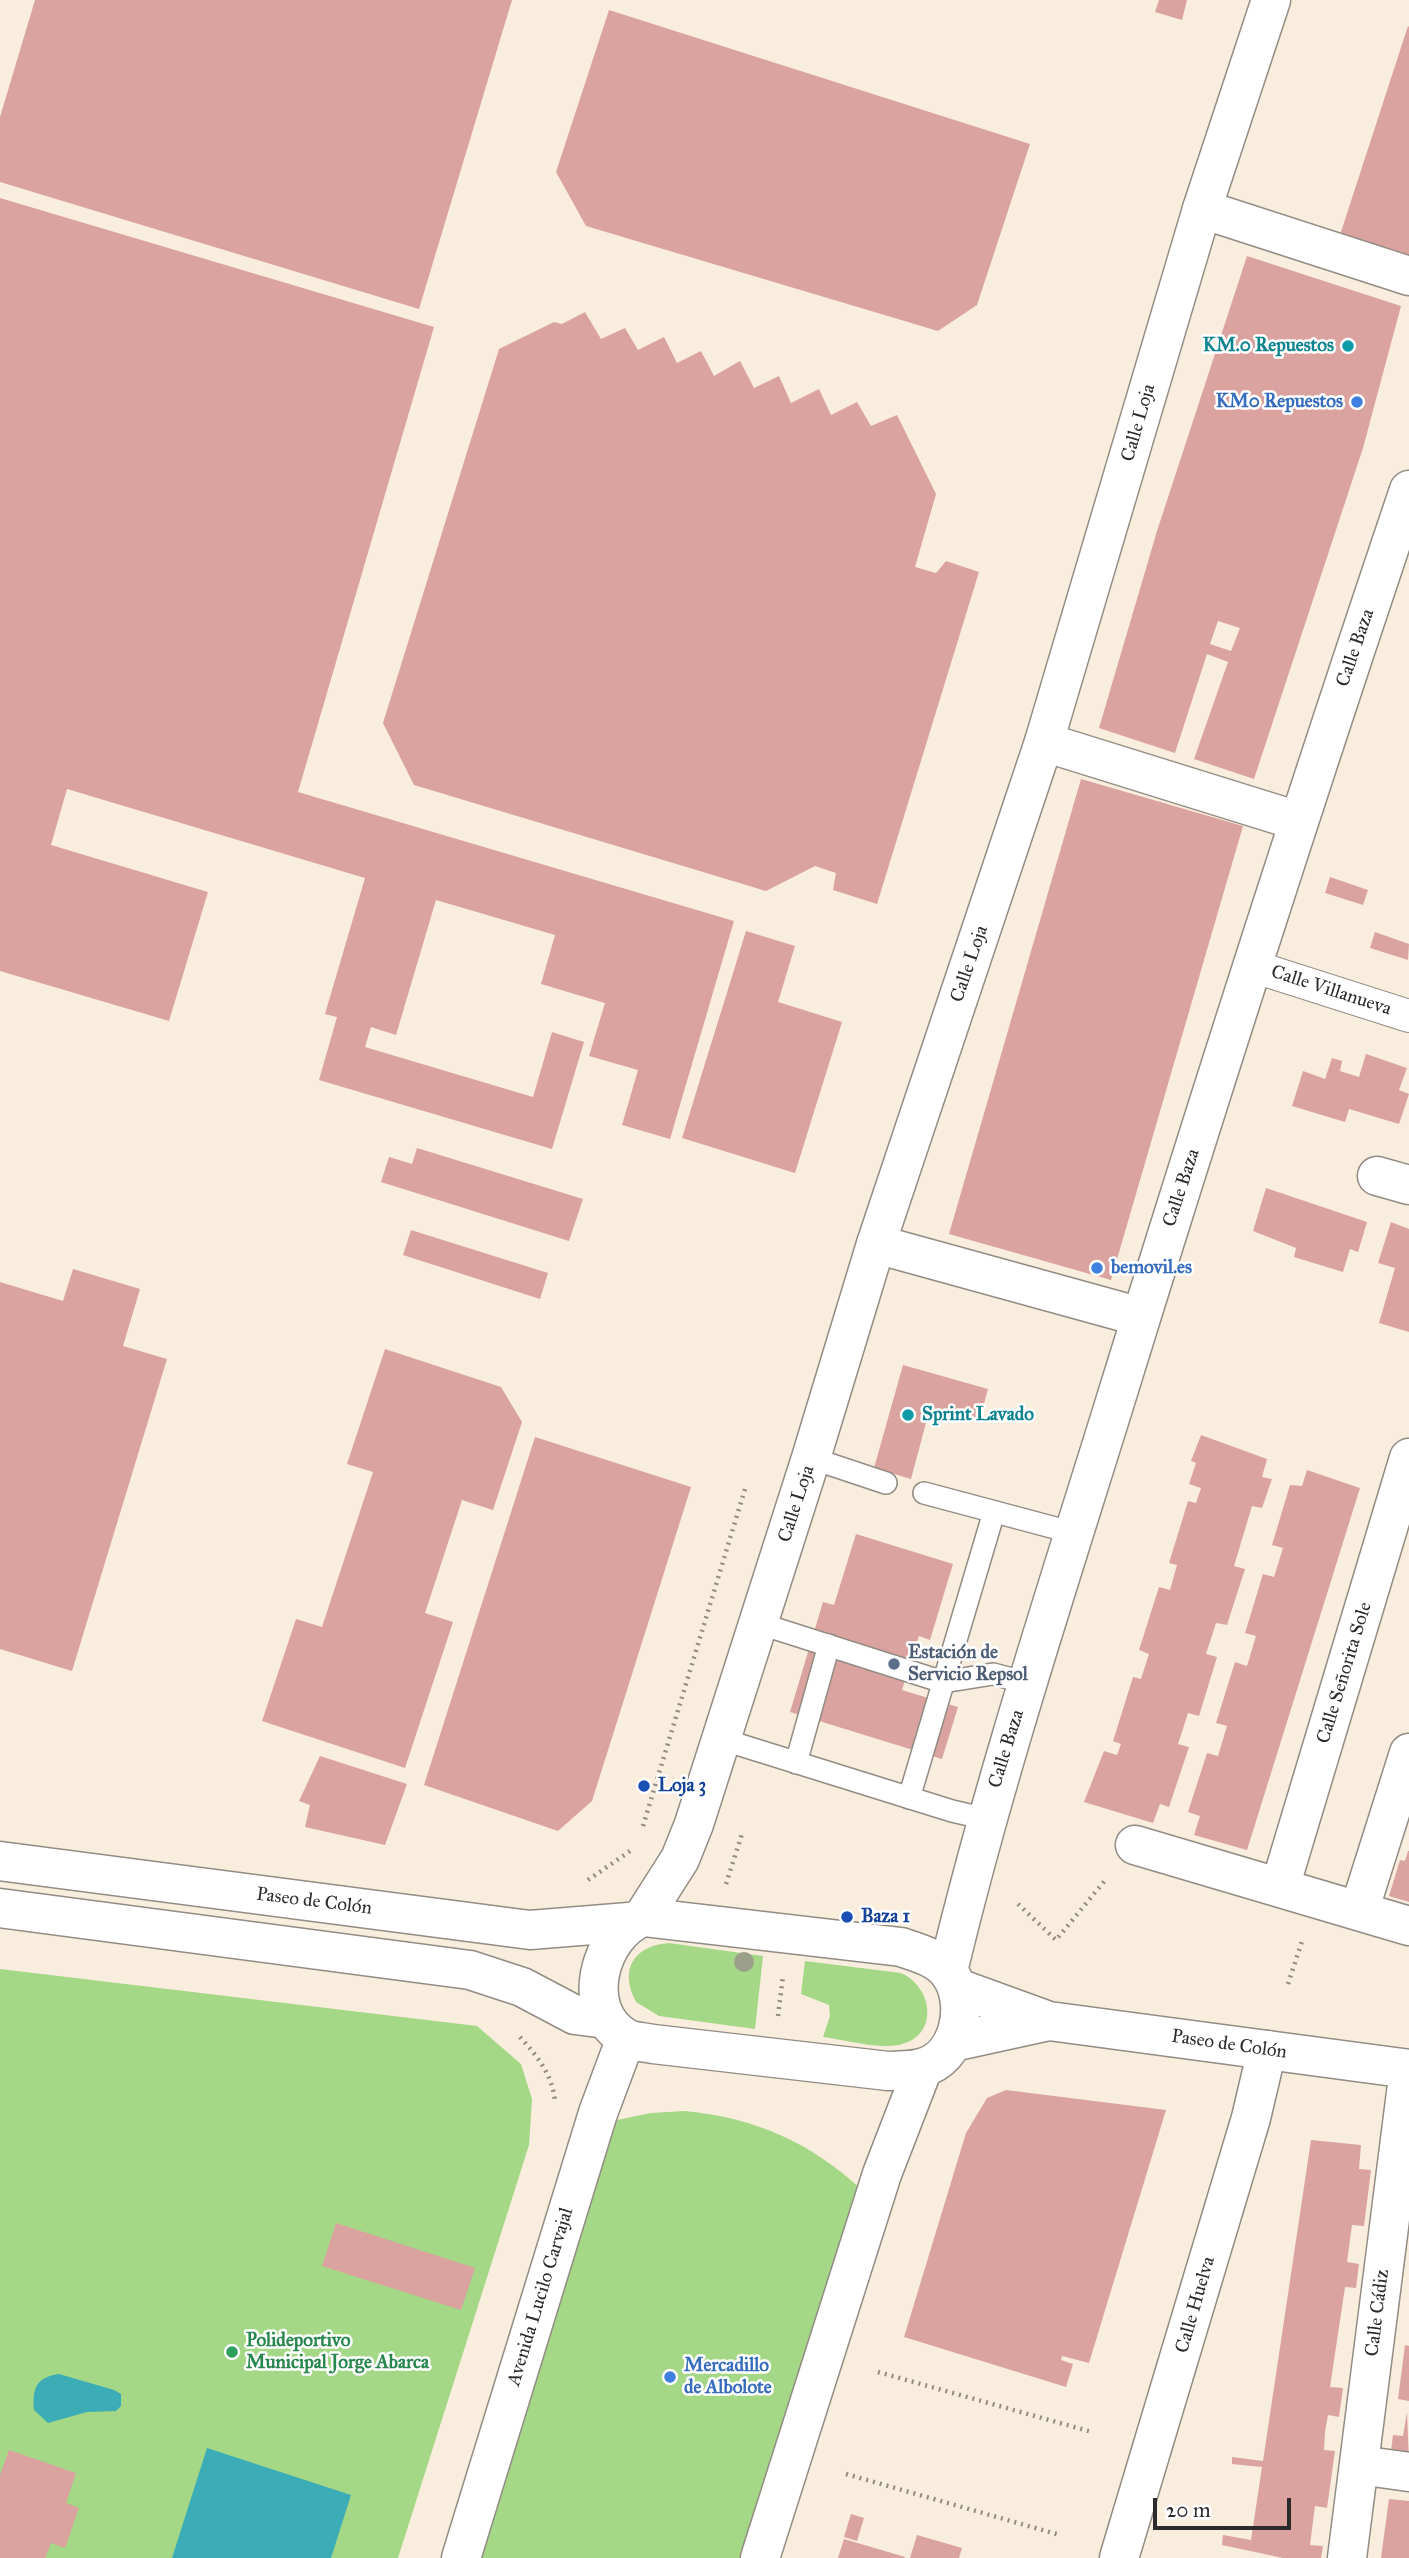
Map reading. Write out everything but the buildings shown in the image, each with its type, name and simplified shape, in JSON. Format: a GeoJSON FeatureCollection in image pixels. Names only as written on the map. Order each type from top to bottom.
{"type":"FeatureCollection","features":[{"type":"Feature","properties":{"kind":"street","name":"Calle Loja"},"geometry":{"type":"LineString","coordinates":[[616,2029],[596,1991],[606,1953],[636,1920],[680,1859],[721,1739],[876,1244],[1044,742],[1202,209],[1271,0]]}},
{"type":"Feature","properties":{"kind":"street"},"geometry":{"type":"LineString","coordinates":[[1202,209],[1409,276]]}},
{"type":"Feature","properties":{"kind":"street","name":"Calle Baza"},"geometry":{"type":"LineString","coordinates":[[953,2042],[962,2012],[953,1980],[986,1819],[1298,821],[1409,490]]}},
{"type":"Feature","properties":{"kind":"street"},"geometry":{"type":"LineString","coordinates":[[1044,742],[1298,821]]}},
{"type":"Feature","properties":{"kind":"street","name":"Calle Villanueva"},"geometry":{"type":"LineString","coordinates":[[1252,966],[1409,1016]]}},
{"type":"Feature","properties":{"kind":"street"},"geometry":{"type":"LineString","coordinates":[[876,1244],[1141,1317]]}},
{"type":"Feature","properties":{"kind":"street","name":"Calle Señorita Sole"},"geometry":{"type":"LineString","coordinates":[[1280,1887],[1409,1458]]}},
{"type":"Feature","properties":{"kind":"street"},"geometry":{"type":"LineString","coordinates":[[1359,1911],[1409,1753]]}},
{"type":"Feature","properties":{"kind":"street"},"geometry":{"type":"LineString","coordinates":[[1135,1845],[1409,1926]]}},
{"type":"Feature","properties":{"kind":"street","name":"Paseo de Colón"},"geometry":{"type":"LineString","coordinates":[[0,1861],[530,1930],[636,1920],[901,1947],[929,1956],[953,1980],[1049,2021],[1409,2069]]}},
{"type":"Feature","properties":{"kind":"street"},"geometry":{"type":"LineString","coordinates":[[0,1908],[470,1970],[522,1987],[575,2015],[653,2044],[888,2071],[923,2068],[942,2055],[953,2042]]}},
{"type":"Feature","properties":{"kind":"street","name":"Paseo de Colón"},"geometry":{"type":"LineString","coordinates":[[953,2042],[1049,2021]]}},
{"type":"Feature","properties":{"kind":"street","name":"Avenida Lucilo Carvajal"},"geometry":{"type":"LineString","coordinates":[[461,2558],[598,2113],[616,2029]]}},
{"type":"Feature","properties":{"kind":"street","name":"Calle Huelva"},"geometry":{"type":"LineString","coordinates":[[1119,2558],[1251,2118],[1267,2050]]}},
{"type":"Feature","properties":{"kind":"street"},"geometry":{"type":"LineString","coordinates":[[760,2558],[882,2174],[923,2068]]}},
{"type":"Feature","properties":{"kind":"street","name":"Calle Cádiz"},"geometry":{"type":"LineString","coordinates":[[1347,2558],[1409,2069]]}},
{"type":"Feature","properties":{"kind":"street"},"geometry":{"type":"LineString","coordinates":[[1359,2465],[1409,2472]]}},
{"type":"Feature","properties":{"kind":"lane"},"geometry":{"type":"LineString","coordinates":[[811,1458],[886,1483]]}},
{"type":"Feature","properties":{"kind":"lane"},"geometry":{"type":"LineString","coordinates":[[924,1493],[1074,1533]]}},
{"type":"Feature","properties":{"kind":"lane"},"geometry":{"type":"LineString","coordinates":[[909,1798],[994,1512]]}},
{"type":"Feature","properties":{"kind":"lane"},"geometry":{"type":"LineString","coordinates":[[758,1623],[943,1682],[992,1674],[1027,1683]]}},
{"type":"Feature","properties":{"kind":"lane"},"geometry":{"type":"LineString","coordinates":[[796,1763],[829,1645]]}},
{"type":"Feature","properties":{"kind":"lane"},"geometry":{"type":"LineString","coordinates":[[721,1739],[909,1798],[986,1819]]}},
{"type":"Feature","properties":{"kind":"path"},"geometry":{"type":"LineString","coordinates":[[640,1835],[745,1489]]}},
{"type":"Feature","properties":{"kind":"path"},"geometry":{"type":"LineString","coordinates":[[1018,1904],[1056,1940],[1135,1845]]}},
{"type":"Feature","properties":{"kind":"path"},"geometry":{"type":"LineString","coordinates":[[580,1886],[637,1846]]}},
{"type":"Feature","properties":{"kind":"path"},"geometry":{"type":"LineString","coordinates":[[1288,1984],[1300,1946]]}},
{"type":"Feature","properties":{"kind":"path"},"geometry":{"type":"LineString","coordinates":[[777,2021],[784,1966]]}},
{"type":"Feature","properties":{"kind":"path"},"geometry":{"type":"LineString","coordinates":[[517,2033],[541,2061],[554,2090],[555,2116]]}},
{"type":"Feature","properties":{"kind":"path"},"geometry":{"type":"LineString","coordinates":[[878,2372],[1092,2432]]}},
{"type":"Feature","properties":{"kind":"path"},"geometry":{"type":"LineString","coordinates":[[846,2474],[1060,2535]]}},
{"type":"Feature","properties":{"kind":"green space"},"geometry":{"type":"Polygon","coordinates":[[[669,1943],[763,1956],[755,2029],[659,2016],[636,2002],[629,1980],[629,1970],[633,1962],[646,1949],[669,1943]]]}},
{"type":"Feature","properties":{"kind":"green space"},"geometry":{"type":"Polygon","coordinates":[[[805,1961],[901,1973],[920,1989],[925,2000],[926,2022],[921,2032],[912,2040],[890,2046],[823,2037],[830,2016],[829,2005],[801,1994],[805,1961]]]}},
{"type":"Feature","properties":{"kind":"green space","name":"Polideportivo Municipal Jorge Abarca"},"geometry":{"type":"Polygon","coordinates":[[[0,1969],[477,2026],[521,2064],[532,2099],[529,2145],[398,2558],[0,2558],[0,1969]]]}},
{"type":"Feature","properties":{"kind":"green space","name":"Mercadillo de Albolote"},"geometry":{"type":"Polygon","coordinates":[[[685,2111],[735,2120],[781,2135],[822,2158],[862,2190],[745,2558],[480,2558],[617,2120],[651,2113],[685,2111]]]}},
{"type":"Feature","properties":{"kind":"water"},"geometry":{"type":"Polygon","coordinates":[[[59,2374],[114,2390],[121,2394],[121,2406],[116,2411],[87,2412],[48,2423],[34,2410],[35,2390],[40,2381],[59,2374]]]}},
{"type":"Feature","properties":{"kind":"water"},"geometry":{"type":"Polygon","coordinates":[[[207,2448],[351,2495],[331,2558],[172,2558],[207,2448]]]}},
{"type":"Feature","properties":{"kind":"place","name":"KM.0 Repuestos"},"geometry":{"type":"Point","coordinates":[1348,346]}},
{"type":"Feature","properties":{"kind":"place","name":"KM0 Repuestos"},"geometry":{"type":"Point","coordinates":[1357,402]}},
{"type":"Feature","properties":{"kind":"place","name":"bemovil.es"},"geometry":{"type":"Point","coordinates":[1097,1268]}},
{"type":"Feature","properties":{"kind":"place","name":"Sprint Lavado"},"geometry":{"type":"Point","coordinates":[908,1415]}},
{"type":"Feature","properties":{"kind":"place","name":"Estación de Servicio Repsol"},"geometry":{"type":"Point","coordinates":[894,1664]}},
{"type":"Feature","properties":{"kind":"place","name":"Loja 3"},"geometry":{"type":"Point","coordinates":[644,1786]}},
{"type":"Feature","properties":{"kind":"place","name":"Baza 1"},"geometry":{"type":"Point","coordinates":[847,1917]}},
{"type":"Feature","properties":{"kind":"place","name":"Polideportivo Municipal Jorge Abarca"},"geometry":{"type":"Point","coordinates":[232,2352]}},
{"type":"Feature","properties":{"kind":"place","name":"Mercadillo de Albolote"},"geometry":{"type":"Point","coordinates":[670,2377]}}]}
